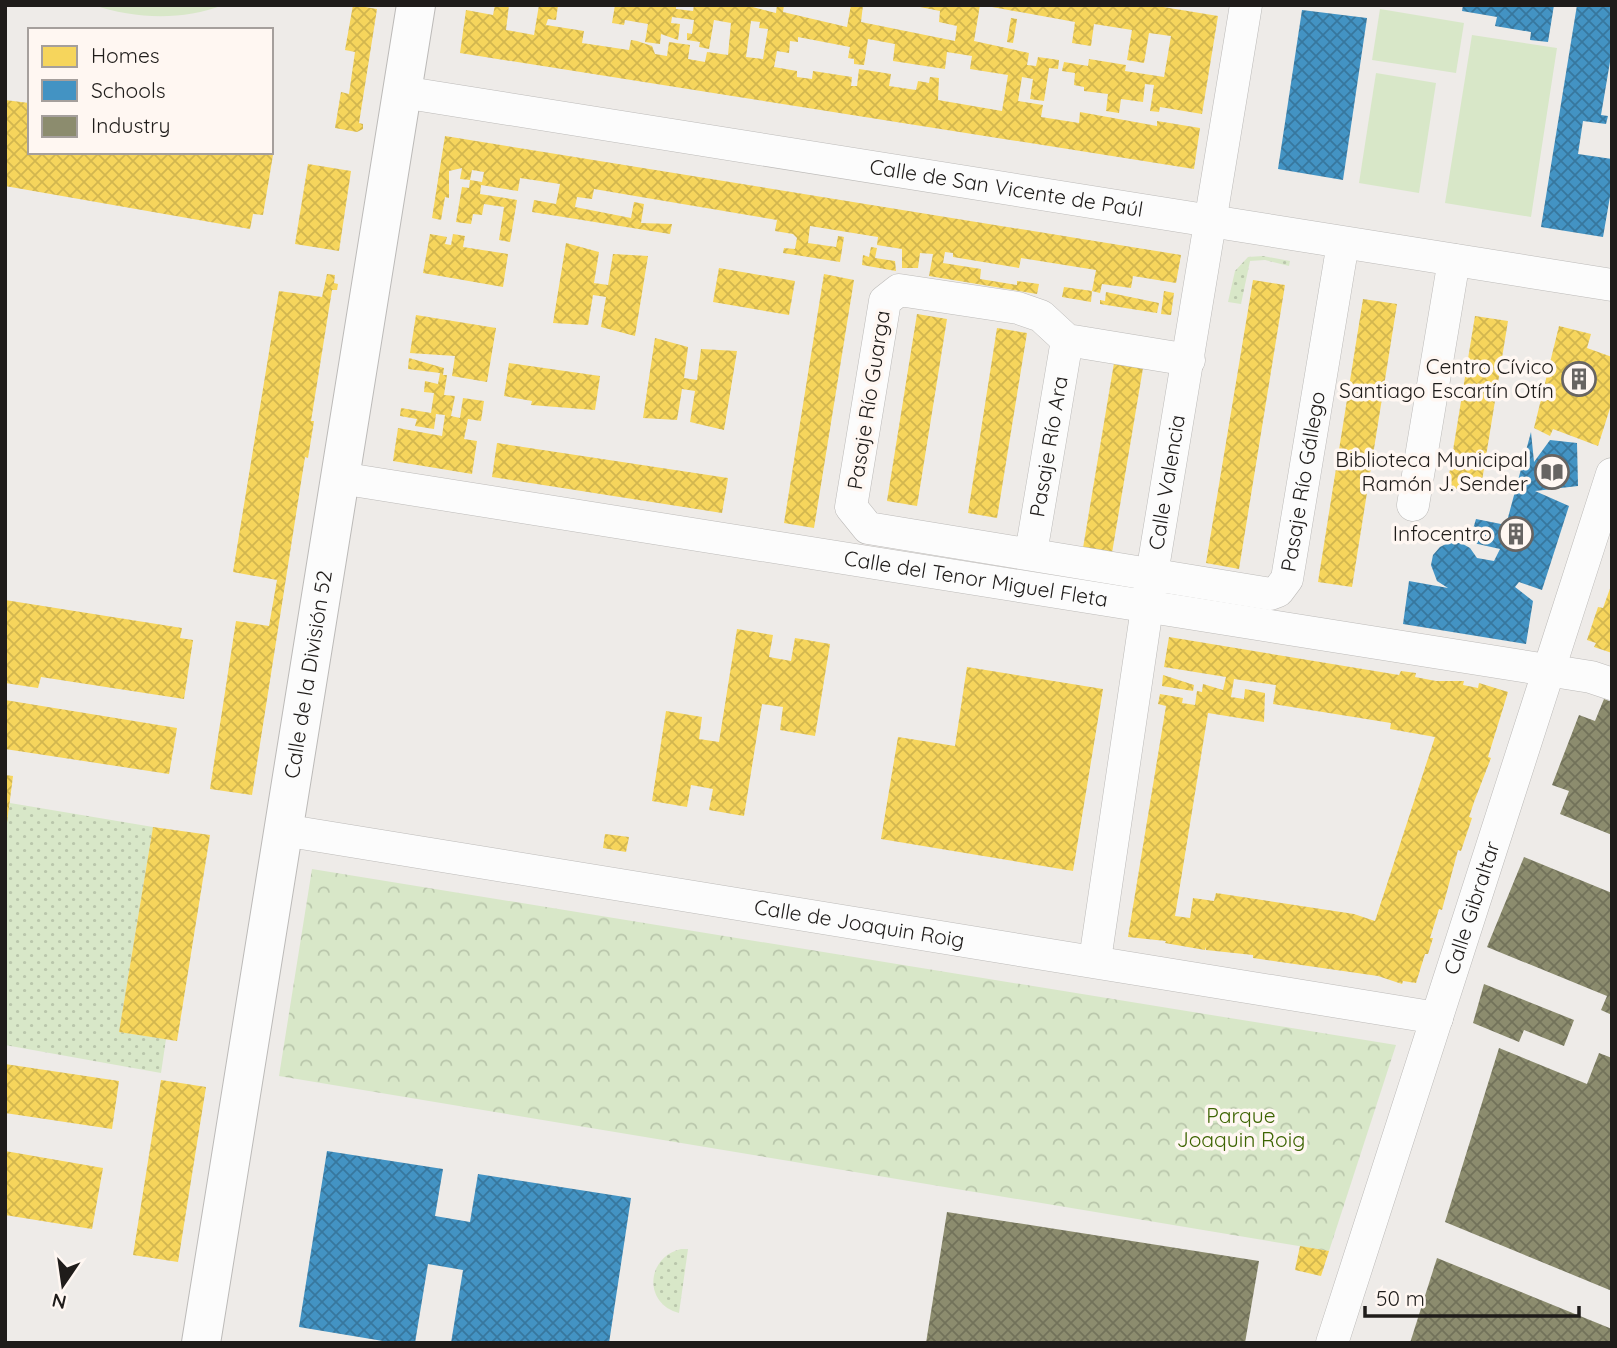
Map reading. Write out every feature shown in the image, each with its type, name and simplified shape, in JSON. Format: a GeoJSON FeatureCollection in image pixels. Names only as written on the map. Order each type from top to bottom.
{"type":"FeatureCollection","features":[{"type":"Feature","properties":{"kind":"main road","name":"Calle de la División 52"},"geometry":{"type":"LineString","coordinates":[[201,1343],[416,5]]}},
{"type":"Feature","properties":{"kind":"street","name":"Calle Valencia"},"geometry":{"type":"LineString","coordinates":[[1094,960],[1152,574],[1246,5]]}},
{"type":"Feature","properties":{"kind":"street","name":"Calle de San Vicente de Paúl"},"geometry":{"type":"LineString","coordinates":[[402,92],[1612,285]]}},
{"type":"Feature","properties":{"kind":"street","name":"Pasaje Río Gállego"},"geometry":{"type":"LineString","coordinates":[[1152,574],[1270,594],[1283,586],[1343,243]]}},
{"type":"Feature","properties":{"kind":"street"},"geometry":{"type":"LineString","coordinates":[[1413,505],[1454,260]]}},
{"type":"Feature","properties":{"kind":"street","name":"Pasaje Río Guarga"},"geometry":{"type":"LineString","coordinates":[[1067,340],[1041,316],[1018,308],[899,290],[885,301],[851,507],[868,528],[1152,574]]}},
{"type":"Feature","properties":{"kind":"street"},"geometry":{"type":"LineString","coordinates":[[1067,340],[1189,360]]}},
{"type":"Feature","properties":{"kind":"street","name":"Pasaje Río Ara"},"geometry":{"type":"LineString","coordinates":[[1031,553],[1067,340]]}},
{"type":"Feature","properties":{"kind":"street","name":"Calle Gibraltar"},"geometry":{"type":"LineString","coordinates":[[1332,1343],[1612,474]]}},
{"type":"Feature","properties":{"kind":"street","name":"Calle del Tenor Miguel Fleta"},"geometry":{"type":"LineString","coordinates":[[340,478],[1549,670],[1612,684]]}},
{"type":"Feature","properties":{"kind":"street","name":"Calle de Joaquin Roig"},"geometry":{"type":"LineString","coordinates":[[283,830],[1437,1018]]}},
{"type":"Feature","properties":{"kind":"green space"},"geometry":{"type":"Polygon","coordinates":[[[93,5],[223,5],[191,14],[158,16],[125,13],[93,5]]]}},
{"type":"Feature","properties":{"kind":"green space"},"geometry":{"type":"Polygon","coordinates":[[[1380,9],[1464,23],[1456,73],[1372,60],[1380,9]]]}},
{"type":"Feature","properties":{"kind":"green space"},"geometry":{"type":"Polygon","coordinates":[[[1472,35],[1557,48],[1531,217],[1445,203],[1472,35]]]}},
{"type":"Feature","properties":{"kind":"green space"},"geometry":{"type":"Polygon","coordinates":[[[1376,73],[1436,83],[1419,193],[1359,183],[1376,73]]]}},
{"type":"Feature","properties":{"kind":"green space"},"geometry":{"type":"Polygon","coordinates":[[[1263,256],[1290,261],[1289,266],[1265,260],[1250,261],[1241,304],[1228,302],[1235,271],[1248,257],[1263,256]]]}},
{"type":"Feature","properties":{"kind":"green space"},"geometry":{"type":"Polygon","coordinates":[[[10,803],[153,827],[119,1032],[166,1039],[161,1073],[5,1045],[5,831],[10,803]]]}},
{"type":"Feature","properties":{"kind":"green space","name":"Parque Joaquin Roig"},"geometry":{"type":"Polygon","coordinates":[[[312,869],[1396,1045],[1329,1251],[279,1076],[312,869]]]}},
{"type":"Feature","properties":{"kind":"green space"},"geometry":{"type":"Polygon","coordinates":[[[681,1249],[688,1249],[679,1313],[667,1308],[659,1300],[653,1281],[655,1270],[661,1261],[681,1249]]]}},
{"type":"Feature","properties":{"kind":"building: Homes"},"geometry":{"type":"Polygon","coordinates":[[[353,5],[377,9],[359,123],[363,124],[363,129],[357,132],[335,128],[341,92],[349,94],[355,52],[345,50],[353,5]]]}},
{"type":"Feature","properties":{"kind":"building: Homes"},"geometry":{"type":"Polygon","coordinates":[[[495,5],[509,5],[506,30],[534,35],[539,5],[558,5],[556,20],[548,19],[546,25],[584,31],[582,43],[629,50],[631,40],[652,46],[655,54],[667,56],[669,42],[690,45],[688,59],[705,62],[707,52],[728,55],[731,23],[714,20],[709,49],[699,47],[700,42],[687,40],[687,33],[692,34],[694,20],[672,17],[671,23],[680,24],[678,40],[661,34],[660,44],[645,42],[648,24],[625,20],[624,25],[612,23],[615,5],[676,5],[676,9],[693,11],[694,5],[745,5],[776,13],[777,5],[784,5],[783,12],[847,27],[851,5],[863,5],[861,22],[955,41],[957,26],[939,22],[940,11],[910,5],[980,5],[974,41],[1029,53],[1027,65],[1036,66],[1038,57],[1059,60],[1058,69],[1049,68],[1044,101],[1030,99],[1033,79],[1022,77],[1018,101],[1043,105],[1041,117],[1079,123],[1080,112],[1157,126],[1157,121],[1200,128],[1194,169],[460,53],[466,10],[493,15],[495,5]],[[751,21],[746,57],[763,59],[768,29],[759,28],[760,22],[751,21]],[[798,37],[798,42],[790,41],[789,53],[777,51],[774,67],[797,71],[797,77],[812,79],[813,71],[852,77],[851,86],[857,86],[859,69],[891,74],[889,86],[916,90],[918,81],[929,83],[930,77],[939,78],[938,100],[1002,111],[1008,75],[970,69],[972,56],[947,52],[945,69],[893,61],[895,44],[868,39],[864,65],[854,64],[854,59],[848,58],[850,47],[798,37]]]}},
{"type":"Feature","properties":{"kind":"building: Homes"},"geometry":{"type":"Polygon","coordinates":[[[981,5],[1151,5],[1218,16],[1202,114],[1160,107],[1159,112],[1150,111],[1154,85],[1145,84],[1143,102],[1121,99],[1119,113],[1106,111],[1108,94],[1084,91],[1084,87],[1074,85],[1075,73],[1062,71],[1064,62],[1088,66],[1089,59],[1126,65],[1125,71],[1164,77],[1171,36],[1149,33],[1144,63],[1127,60],[1132,30],[1094,24],[1091,46],[1072,43],[1075,22],[981,5]]]}},
{"type":"Feature","properties":{"kind":"building: Homes"},"geometry":{"type":"Polygon","coordinates":[[[1011,18],[1017,19],[1013,43],[1007,42],[1011,18]]]}},
{"type":"Feature","properties":{"kind":"building: Homes"},"geometry":{"type":"Polygon","coordinates":[[[5,100],[28,103],[28,154],[273,155],[263,215],[253,214],[250,229],[5,186],[5,100]]]}},
{"type":"Feature","properties":{"kind":"building: Homes"},"geometry":{"type":"Polygon","coordinates":[[[445,136],[1181,255],[1176,283],[1133,276],[1131,288],[1102,284],[1100,293],[1092,291],[1096,270],[1021,258],[1019,268],[953,257],[953,253],[945,252],[943,263],[981,269],[980,279],[1017,285],[1017,281],[1039,284],[1037,294],[929,276],[933,254],[920,253],[918,268],[902,268],[902,249],[877,245],[878,237],[810,226],[808,243],[836,247],[838,236],[844,237],[840,262],[783,253],[784,248],[795,249],[797,238],[793,234],[775,231],[777,220],[594,189],[592,199],[577,197],[575,207],[631,218],[634,202],[644,204],[641,223],[672,224],[670,234],[532,212],[534,200],[556,204],[560,184],[520,178],[518,191],[481,185],[480,194],[517,200],[510,242],[499,240],[504,207],[484,204],[482,215],[473,214],[471,224],[456,222],[462,187],[469,188],[470,180],[460,179],[462,168],[449,171],[449,198],[445,197],[441,220],[432,218],[445,136]],[[472,170],[470,180],[482,182],[484,172],[472,170]]]}},
{"type":"Feature","properties":{"kind":"building: Homes"},"geometry":{"type":"Polygon","coordinates":[[[308,164],[351,171],[339,251],[295,244],[308,164]]]}},
{"type":"Feature","properties":{"kind":"building: Homes"},"geometry":{"type":"Polygon","coordinates":[[[430,234],[447,237],[445,244],[451,245],[453,234],[465,236],[463,247],[508,254],[503,287],[423,273],[430,234]]]}},
{"type":"Feature","properties":{"kind":"building: Homes"},"geometry":{"type":"Polygon","coordinates":[[[566,243],[599,252],[594,283],[608,285],[613,254],[648,256],[635,336],[601,327],[606,297],[593,295],[588,325],[553,323],[566,243]]]}},
{"type":"Feature","properties":{"kind":"building: Homes"},"geometry":{"type":"Polygon","coordinates":[[[871,247],[877,248],[875,258],[895,261],[896,271],[862,265],[863,255],[869,257],[871,247]]]}},
{"type":"Feature","properties":{"kind":"building: Homes"},"geometry":{"type":"Polygon","coordinates":[[[719,268],[795,281],[789,315],[713,302],[719,268]]]}},
{"type":"Feature","properties":{"kind":"building: Homes"},"geometry":{"type":"Polygon","coordinates":[[[327,274],[335,275],[334,283],[338,284],[337,290],[332,290],[311,421],[314,421],[308,458],[305,457],[252,795],[210,789],[236,621],[269,626],[277,580],[233,572],[279,291],[322,297],[327,274]]]}},
{"type":"Feature","properties":{"kind":"building: Homes"},"geometry":{"type":"Polygon","coordinates":[[[824,274],[854,280],[814,528],[784,523],[824,274]]]}},
{"type":"Feature","properties":{"kind":"building: Homes"},"geometry":{"type":"Polygon","coordinates":[[[1253,280],[1285,285],[1239,569],[1206,563],[1253,280]]]}},
{"type":"Feature","properties":{"kind":"building: Homes"},"geometry":{"type":"Polygon","coordinates":[[[1064,287],[1092,291],[1091,302],[1062,297],[1064,287]]]}},
{"type":"Feature","properties":{"kind":"building: Homes"},"geometry":{"type":"Polygon","coordinates":[[[1164,291],[1174,293],[1171,315],[1161,314],[1164,291]]]}},
{"type":"Feature","properties":{"kind":"building: Homes"},"geometry":{"type":"Polygon","coordinates":[[[1106,292],[1159,303],[1157,313],[1100,304],[1100,300],[1105,301],[1106,292]]]}},
{"type":"Feature","properties":{"kind":"building: Homes"},"geometry":{"type":"Polygon","coordinates":[[[1363,299],[1397,304],[1352,587],[1318,582],[1363,299]]]}},
{"type":"Feature","properties":{"kind":"building: Homes"},"geometry":{"type":"Polygon","coordinates":[[[917,314],[947,319],[917,506],[887,501],[917,314]]]}},
{"type":"Feature","properties":{"kind":"building: Homes"},"geometry":{"type":"Polygon","coordinates":[[[416,315],[496,328],[487,382],[452,376],[455,356],[410,353],[416,315]]]}},
{"type":"Feature","properties":{"kind":"building: Homes"},"geometry":{"type":"Polygon","coordinates":[[[1475,316],[1508,321],[1480,493],[1447,487],[1475,316]]]}},
{"type":"Feature","properties":{"kind":"building: Homes","name":"Centro Cívico Santiago Escartín Otín"},"geometry":{"type":"Polygon","coordinates":[[[1559,326],[1591,334],[1587,348],[1612,357],[1612,402],[1598,446],[1553,429],[1550,436],[1534,428],[1559,326]]]}},
{"type":"Feature","properties":{"kind":"building: Homes"},"geometry":{"type":"Polygon","coordinates":[[[997,328],[1027,333],[997,518],[968,513],[997,328]]]}},
{"type":"Feature","properties":{"kind":"building: Homes"},"geometry":{"type":"Polygon","coordinates":[[[655,338],[688,347],[684,378],[697,380],[701,349],[737,351],[724,430],[690,422],[695,391],[682,389],[677,420],[643,418],[655,338]]]}},
{"type":"Feature","properties":{"kind":"building: Homes"},"geometry":{"type":"Polygon","coordinates":[[[409,358],[444,368],[443,375],[447,375],[444,395],[455,396],[451,416],[460,418],[463,398],[484,401],[481,421],[468,419],[464,439],[477,441],[472,474],[393,461],[398,428],[442,436],[445,415],[436,414],[434,429],[415,426],[417,419],[400,416],[401,408],[431,413],[434,393],[424,392],[425,381],[438,384],[440,373],[408,369],[409,358]]]}},
{"type":"Feature","properties":{"kind":"building: Homes"},"geometry":{"type":"Polygon","coordinates":[[[509,363],[600,376],[595,410],[531,405],[532,401],[504,396],[509,363]]]}},
{"type":"Feature","properties":{"kind":"building: Homes"},"geometry":{"type":"Polygon","coordinates":[[[1114,363],[1143,368],[1112,553],[1083,548],[1114,363]]]}},
{"type":"Feature","properties":{"kind":"building: Homes"},"geometry":{"type":"Polygon","coordinates":[[[497,443],[728,478],[722,513],[492,477],[497,443]]]}},
{"type":"Feature","properties":{"kind":"building: Homes"},"geometry":{"type":"Polygon","coordinates":[[[1612,583],[1612,653],[1594,647],[1596,643],[1587,640],[1598,607],[1603,608],[1612,583]]]}},
{"type":"Feature","properties":{"kind":"building: Homes"},"geometry":{"type":"Polygon","coordinates":[[[5,600],[182,628],[180,638],[193,640],[184,699],[41,677],[38,688],[5,683],[5,600]]]}},
{"type":"Feature","properties":{"kind":"building: Homes"},"geometry":{"type":"Polygon","coordinates":[[[737,629],[773,635],[769,657],[791,661],[795,638],[830,644],[815,736],[780,730],[783,707],[762,704],[744,816],[709,810],[713,789],[691,785],[687,807],[652,801],[666,711],[702,717],[699,739],[719,742],[737,629]]]}},
{"type":"Feature","properties":{"kind":"building: Homes"},"geometry":{"type":"Polygon","coordinates":[[[1169,637],[1399,675],[1401,671],[1416,673],[1415,677],[1436,681],[1464,681],[1463,685],[1478,688],[1479,683],[1508,692],[1488,757],[1491,758],[1469,817],[1472,818],[1461,851],[1458,850],[1442,910],[1439,909],[1428,954],[1425,954],[1416,983],[1403,981],[1402,984],[1378,976],[1253,958],[1253,955],[1206,950],[1206,947],[1205,950],[1165,943],[1166,941],[1128,937],[1166,706],[1158,704],[1160,694],[1183,698],[1182,703],[1195,705],[1197,691],[1202,692],[1203,684],[1223,690],[1226,677],[1164,667],[1169,637]],[[1234,679],[1231,697],[1244,699],[1245,689],[1265,693],[1264,722],[1208,713],[1175,916],[1190,918],[1193,898],[1214,901],[1216,893],[1354,914],[1375,921],[1435,737],[1390,729],[1391,723],[1273,704],[1276,685],[1234,679]]]}},
{"type":"Feature","properties":{"kind":"building: Homes"},"geometry":{"type":"Polygon","coordinates":[[[967,667],[1103,689],[1073,871],[881,839],[898,737],[955,746],[967,667]]]}},
{"type":"Feature","properties":{"kind":"building: Homes"},"geometry":{"type":"Polygon","coordinates":[[[1163,675],[1194,685],[1193,691],[1162,686],[1163,675]]]}},
{"type":"Feature","properties":{"kind":"building: Homes"},"geometry":{"type":"Polygon","coordinates":[[[5,700],[177,728],[169,774],[5,749],[5,700]]]}},
{"type":"Feature","properties":{"kind":"building: Homes"},"geometry":{"type":"Polygon","coordinates":[[[5,775],[13,776],[7,823],[5,822],[5,775]]]}},
{"type":"Feature","properties":{"kind":"building: Homes"},"geometry":{"type":"Polygon","coordinates":[[[153,827],[210,835],[177,1041],[119,1032],[153,827]]]}},
{"type":"Feature","properties":{"kind":"building: Homes"},"geometry":{"type":"Polygon","coordinates":[[[605,834],[629,837],[626,852],[603,848],[605,834]]]}},
{"type":"Feature","properties":{"kind":"building: Homes"},"geometry":{"type":"Polygon","coordinates":[[[5,1064],[119,1081],[112,1129],[5,1113],[5,1064]]]}},
{"type":"Feature","properties":{"kind":"building: Homes"},"geometry":{"type":"Polygon","coordinates":[[[161,1080],[206,1087],[178,1262],[133,1255],[161,1080]]]}},
{"type":"Feature","properties":{"kind":"building: Homes"},"geometry":{"type":"Polygon","coordinates":[[[5,1151],[103,1168],[92,1229],[5,1215],[5,1151]]]}},
{"type":"Feature","properties":{"kind":"building: Homes"},"geometry":{"type":"Polygon","coordinates":[[[1300,1246],[1329,1251],[1321,1276],[1295,1270],[1300,1246]]]}},
{"type":"Feature","properties":{"kind":"building: Schools"},"geometry":{"type":"Polygon","coordinates":[[[1463,5],[1554,5],[1548,42],[1530,40],[1531,32],[1495,26],[1497,17],[1462,11],[1463,5]]]}},
{"type":"Feature","properties":{"kind":"building: Schools"},"geometry":{"type":"Polygon","coordinates":[[[1577,5],[1612,5],[1612,50],[1601,115],[1608,116],[1606,124],[1583,121],[1578,154],[1612,159],[1612,185],[1603,237],[1541,227],[1577,5]]]}},
{"type":"Feature","properties":{"kind":"building: Schools"},"geometry":{"type":"Polygon","coordinates":[[[1302,10],[1367,18],[1343,180],[1278,169],[1302,10]]]}},
{"type":"Feature","properties":{"kind":"building: Schools","name":"Infocentro"},"geometry":{"type":"Polygon","coordinates":[[[1531,432],[1534,462],[1550,440],[1577,443],[1578,486],[1535,491],[1569,506],[1542,590],[1519,582],[1515,587],[1533,601],[1526,644],[1403,624],[1409,581],[1448,588],[1437,581],[1431,565],[1433,555],[1440,547],[1448,543],[1461,543],[1470,548],[1477,558],[1494,561],[1500,549],[1469,542],[1476,519],[1506,525],[1531,432]]]}},
{"type":"Feature","properties":{"kind":"building: Schools"},"geometry":{"type":"Polygon","coordinates":[[[327,1151],[443,1169],[435,1216],[470,1222],[478,1174],[631,1198],[609,1343],[451,1343],[463,1270],[428,1264],[415,1343],[395,1343],[299,1327],[327,1151]]]}},
{"type":"Feature","properties":{"kind":"building: Industry"},"geometry":{"type":"Polygon","coordinates":[[[1604,699],[1612,702],[1612,835],[1560,814],[1569,791],[1552,785],[1579,715],[1595,721],[1604,699]]]}},
{"type":"Feature","properties":{"kind":"building: Industry"},"geometry":{"type":"Polygon","coordinates":[[[1524,857],[1612,893],[1612,1015],[1601,1010],[1607,996],[1487,947],[1524,857]]]}},
{"type":"Feature","properties":{"kind":"building: Industry"},"geometry":{"type":"Polygon","coordinates":[[[1484,984],[1574,1020],[1564,1046],[1524,1030],[1519,1042],[1473,1023],[1484,984]]]}},
{"type":"Feature","properties":{"kind":"building: Industry"},"geometry":{"type":"Polygon","coordinates":[[[1499,1048],[1587,1084],[1599,1053],[1612,1058],[1612,1291],[1445,1222],[1499,1048]]]}},
{"type":"Feature","properties":{"kind":"building: Industry"},"geometry":{"type":"Polygon","coordinates":[[[947,1212],[1259,1261],[1245,1343],[926,1343],[947,1212]]]}},
{"type":"Feature","properties":{"kind":"building: Industry"},"geometry":{"type":"Polygon","coordinates":[[[1437,1258],[1612,1329],[1612,1343],[1410,1343],[1437,1258]]]}},
{"type":"Feature","properties":{"kind":"place","name":"Centro Cívico Santiago Escartín Otín"},"geometry":{"type":"Point","coordinates":[1579,379]}},
{"type":"Feature","properties":{"kind":"place","name":"Biblioteca Municipal Ramón J. Sender"},"geometry":{"type":"Point","coordinates":[1552,472]}},
{"type":"Feature","properties":{"kind":"place","name":"Infocentro"},"geometry":{"type":"Point","coordinates":[1516,534]}}]}
